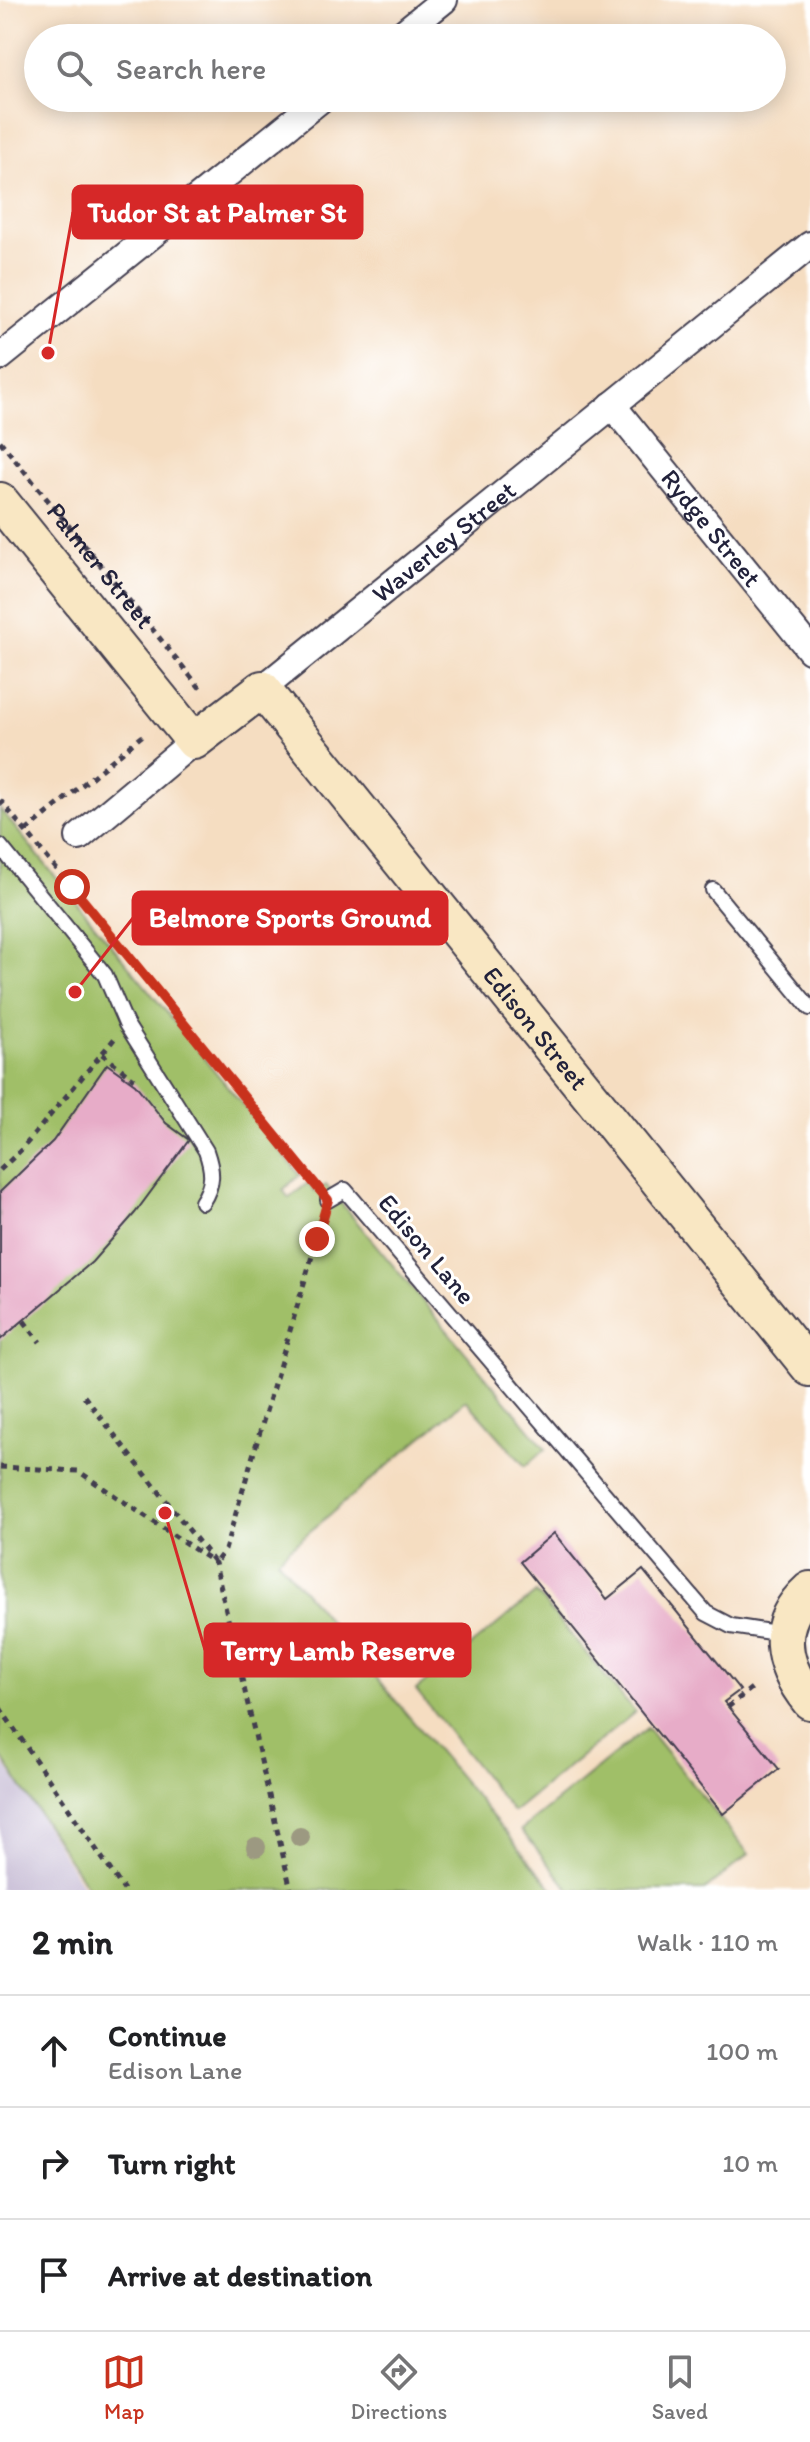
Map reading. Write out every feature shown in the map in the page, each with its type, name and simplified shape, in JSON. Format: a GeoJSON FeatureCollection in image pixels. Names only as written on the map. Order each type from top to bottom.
{"type":"FeatureCollection","features":[{"type":"Feature","properties":{"kind":"street"},"geometry":{"type":"LineString","coordinates":[[414,24],[444,0]]}},
{"type":"Feature","properties":{"kind":"street"},"geometry":{"type":"LineString","coordinates":[[0,357],[305,112]]}},
{"type":"Feature","properties":{"kind":"street","name":"Waverley Street"},"geometry":{"type":"LineString","coordinates":[[79,837],[810,245]]}},
{"type":"Feature","properties":{"kind":"street","name":"Rydge Street"},"geometry":{"type":"LineString","coordinates":[[612,405],[810,650]]}},
{"type":"Feature","properties":{"kind":"street","name":"Palmer Street"},"geometry":{"type":"LineString","coordinates":[[0,501],[194,741]]}},
{"type":"Feature","properties":{"kind":"street","name":"Edison Street"},"geometry":{"type":"LineString","coordinates":[[262,689],[810,1368]]}},
{"type":"Feature","properties":{"kind":"street"},"geometry":{"type":"LineString","coordinates":[[810,1590],[796,1606],[784,1634],[786,1663],[810,1701]]}},
{"type":"Feature","properties":{"kind":"lane"},"geometry":{"type":"LineString","coordinates":[[0,846],[105,975],[126,1024],[206,1151],[213,1169],[210,1190],[202,1202]]}},
{"type":"Feature","properties":{"kind":"lane"},"geometry":{"type":"LineString","coordinates":[[713,890],[810,1008]]}},
{"type":"Feature","properties":{"kind":"lane","name":"Edison Lane"},"geometry":{"type":"LineString","coordinates":[[328,1200],[345,1190],[706,1613],[731,1626],[784,1634]]}},
{"type":"Feature","properties":{"kind":"path","name":"Palmer Street"},"geometry":{"type":"LineString","coordinates":[[0,441],[200,688]]}},
{"type":"Feature","properties":{"kind":"path"},"geometry":{"type":"LineString","coordinates":[[26,831],[143,735]]}},
{"type":"Feature","properties":{"kind":"path"},"geometry":{"type":"LineString","coordinates":[[0,800],[328,1200],[225,1550],[215,1563]]}},
{"type":"Feature","properties":{"kind":"path"},"geometry":{"type":"LineString","coordinates":[[0,1170],[21,1150],[126,1024]]}},
{"type":"Feature","properties":{"kind":"path"},"geometry":{"type":"LineString","coordinates":[[102,1054],[138,1081]]}},
{"type":"Feature","properties":{"kind":"path"},"geometry":{"type":"LineString","coordinates":[[24,1321],[40,1342]]}},
{"type":"Feature","properties":{"kind":"path"},"geometry":{"type":"LineString","coordinates":[[84,1396],[215,1563],[291,1890]]}},
{"type":"Feature","properties":{"kind":"path"},"geometry":{"type":"LineString","coordinates":[[0,1467],[78,1471],[215,1563]]}},
{"type":"Feature","properties":{"kind":"path"},"geometry":{"type":"LineString","coordinates":[[728,1707],[753,1687]]}},
{"type":"Feature","properties":{"kind":"path"},"geometry":{"type":"LineString","coordinates":[[0,1708],[124,1890]]}},
{"type":"Feature","properties":{"kind":"shaded area"},"geometry":{"type":"Polygon","coordinates":[[[0,1758],[23,1790],[85,1890],[0,1890],[0,1758]]]}},
{"type":"Feature","properties":{"kind":"green space"},"geometry":{"type":"Polygon","coordinates":[[[0,809],[300,1175],[283,1190],[289,1198],[308,1183],[315,1192],[326,1185],[546,1449],[525,1466],[466,1400],[277,1559],[554,1890],[89,1890],[0,1754],[0,809]]]}},
{"type":"Feature","properties":{"kind":"green space"},"geometry":{"type":"Polygon","coordinates":[[[536,1593],[635,1712],[513,1812],[416,1690],[536,1593]]]}},
{"type":"Feature","properties":{"kind":"green space"},"geometry":{"type":"Polygon","coordinates":[[[647,1728],[749,1854],[705,1890],[570,1890],[521,1830],[647,1728]]]}},
{"type":"Feature","properties":{"kind":"building"},"geometry":{"type":"Polygon","coordinates":[[[107,1064],[135,1084],[166,1123],[189,1140],[135,1213],[92,1262],[0,1340],[0,1192],[53,1141],[107,1064]]]}},
{"type":"Feature","properties":{"kind":"building"},"geometry":{"type":"Polygon","coordinates":[[[554,1533],[607,1599],[643,1570],[740,1690],[724,1702],[779,1769],[723,1814],[520,1562],[554,1533]]]}},
{"type":"Feature","properties":{"kind":"place","name":"Tudor St at Palmer St"},"geometry":{"type":"Point","coordinates":[48,353]}},
{"type":"Feature","properties":{"kind":"place","name":"Belmore Sports Ground"},"geometry":{"type":"Point","coordinates":[75,992]}},
{"type":"Feature","properties":{"kind":"place","name":"Terry Lamb Reserve"},"geometry":{"type":"Point","coordinates":[165,1513]}},
{"type":"Feature","properties":{"kind":"route"},"geometry":{"type":"LineString","coordinates":[[72,887],[328,1200],[317,1239]]}}]}
